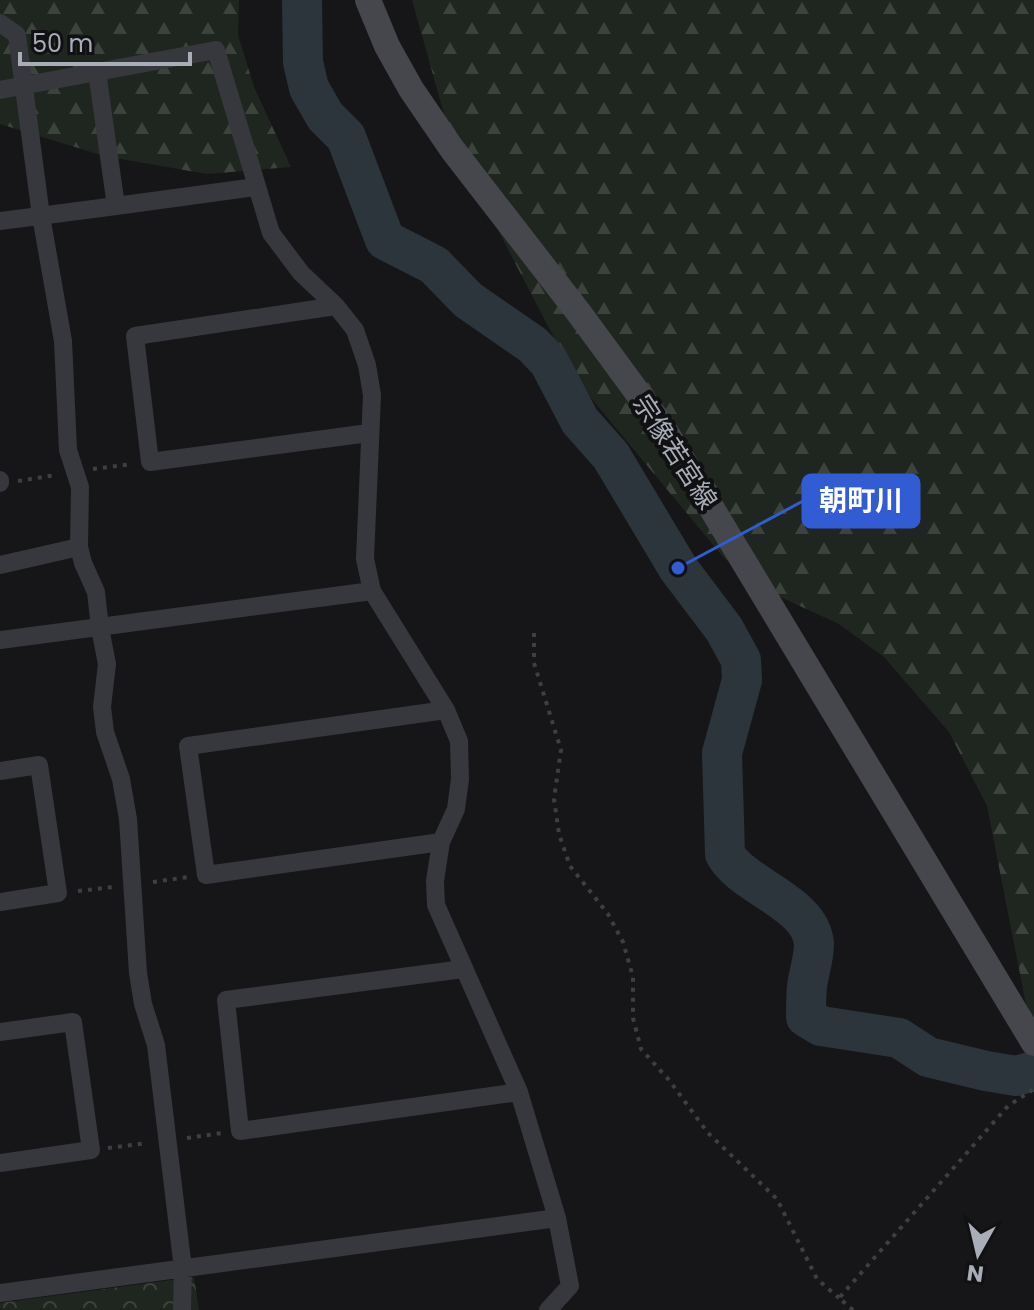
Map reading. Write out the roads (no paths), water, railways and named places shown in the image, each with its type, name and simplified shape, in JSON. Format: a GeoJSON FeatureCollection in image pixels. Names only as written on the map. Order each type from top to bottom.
{"type":"FeatureCollection","features":[{"type":"Feature","properties":{"kind":"main road","name":"宗像若宮線"},"geometry":{"type":"LineString","coordinates":[[368,0],[387,46],[427,113],[662,426],[1031,1031]]}},
{"type":"Feature","properties":{"kind":"street"},"geometry":{"type":"LineString","coordinates":[[0,23],[17,35],[41,216],[63,341],[68,450],[80,487],[79,547],[96,592],[107,664],[102,707],[105,732],[121,779],[128,819],[138,973],[143,1004],[156,1045],[183,1269],[182,1310]]}},
{"type":"Feature","properties":{"kind":"street"},"geometry":{"type":"LineString","coordinates":[[0,90],[216,50],[271,233],[301,273],[336,306],[355,330],[367,365],[372,395],[365,559],[372,591],[446,710],[459,741],[460,779],[456,809],[441,842],[435,881],[436,905],[519,1092],[557,1218],[570,1286],[548,1310]]}},
{"type":"Feature","properties":{"kind":"street"},"geometry":{"type":"LineString","coordinates":[[97,72],[116,206]]}},
{"type":"Feature","properties":{"kind":"street"},"geometry":{"type":"LineString","coordinates":[[0,221],[256,187]]}},
{"type":"Feature","properties":{"kind":"street"},"geometry":{"type":"LineString","coordinates":[[336,306],[135,336],[150,462],[369,433]]}},
{"type":"Feature","properties":{"kind":"street"},"geometry":{"type":"LineString","coordinates":[[0,565],[79,547]]}},
{"type":"Feature","properties":{"kind":"street"},"geometry":{"type":"LineString","coordinates":[[0,640],[372,591]]}},
{"type":"Feature","properties":{"kind":"street"},"geometry":{"type":"LineString","coordinates":[[441,842],[206,875],[188,746],[446,710]]}},
{"type":"Feature","properties":{"kind":"street"},"geometry":{"type":"LineString","coordinates":[[0,771],[39,765],[58,893],[0,902]]}},
{"type":"Feature","properties":{"kind":"street"},"geometry":{"type":"LineString","coordinates":[[463,969],[226,1000],[240,1131],[519,1092]]}},
{"type":"Feature","properties":{"kind":"street"},"geometry":{"type":"LineString","coordinates":[[0,1032],[73,1022],[91,1150],[0,1163]]}},
{"type":"Feature","properties":{"kind":"street"},"geometry":{"type":"LineString","coordinates":[[0,1293],[557,1218]]}},
{"type":"Feature","properties":{"kind":"waterway"},"geometry":{"type":"LineString","coordinates":[[302,0],[303,62],[309,88],[325,116],[346,137],[385,240],[434,265],[468,300],[533,345],[549,362],[580,421],[611,456],[678,568],[724,629],[741,660],[742,680],[722,753],[725,854],[746,876],[789,906],[810,929],[814,949],[807,986],[806,1017],[821,1026],[899,1038],[928,1057],[986,1071],[1016,1076],[1034,1071]]}},
{"type":"Feature","properties":{"kind":"place","name":"朝町川"},"geometry":{"type":"Point","coordinates":[678,568]}}]}
